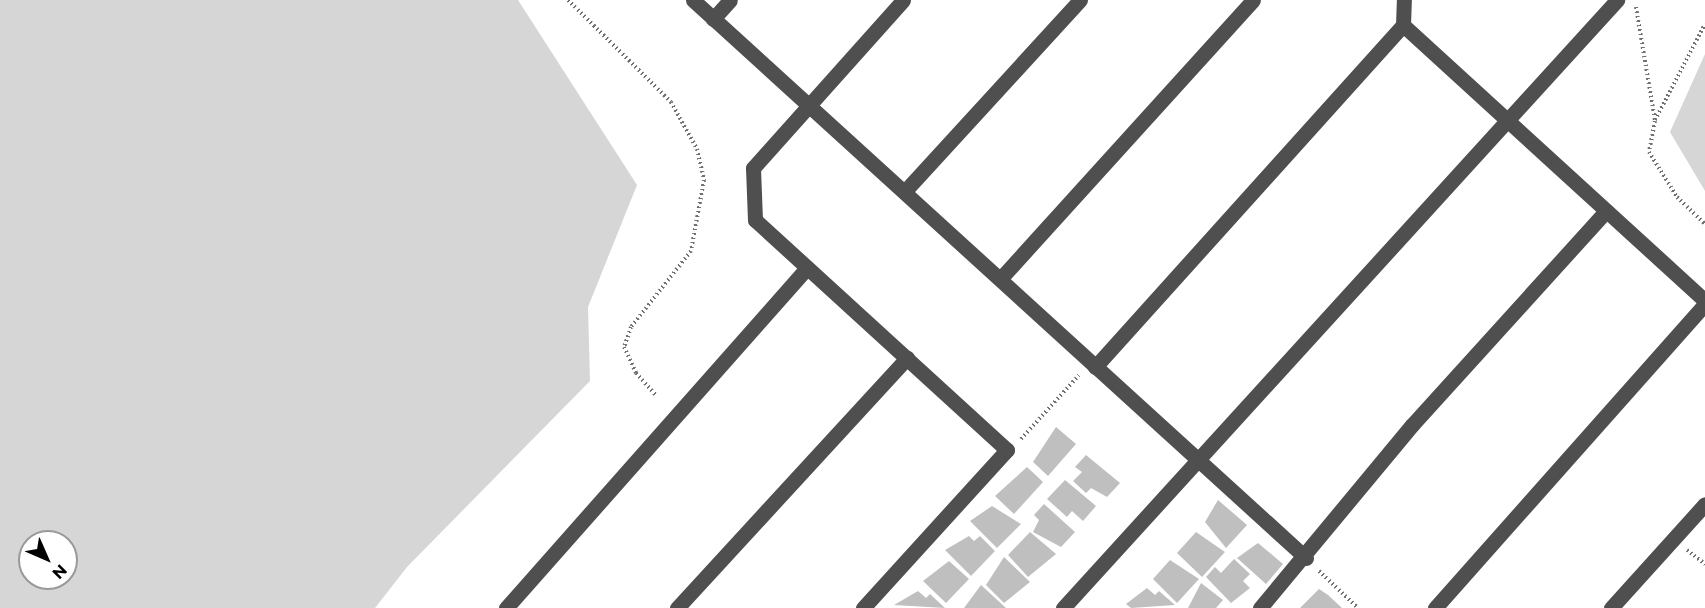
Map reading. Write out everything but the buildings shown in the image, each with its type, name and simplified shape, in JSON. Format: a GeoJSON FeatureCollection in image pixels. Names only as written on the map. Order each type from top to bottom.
{"type":"FeatureCollection","features":[{"type":"Feature","properties":{"kind":"street"},"geometry":{"type":"LineString","coordinates":[[693,0],[1306,558]]}},
{"type":"Feature","properties":{"kind":"street"},"geometry":{"type":"LineString","coordinates":[[713,18],[730,0]]}},
{"type":"Feature","properties":{"kind":"street"},"geometry":{"type":"LineString","coordinates":[[863,608],[1007,450],[755,220],[753,168],[903,0]]}},
{"type":"Feature","properties":{"kind":"street"},"geometry":{"type":"LineString","coordinates":[[905,191],[1080,0]]}},
{"type":"Feature","properties":{"kind":"street"},"geometry":{"type":"LineString","coordinates":[[1001,278],[1253,0]]}},
{"type":"Feature","properties":{"kind":"street"},"geometry":{"type":"LineString","coordinates":[[1095,367],[1403,25],[1404,0]]}},
{"type":"Feature","properties":{"kind":"street"},"geometry":{"type":"LineString","coordinates":[[1063,608],[1617,0]]}},
{"type":"Feature","properties":{"kind":"street"},"geometry":{"type":"LineString","coordinates":[[1403,25],[1705,303],[1435,608]]}},
{"type":"Feature","properties":{"kind":"street"},"geometry":{"type":"LineString","coordinates":[[1260,608],[1306,558],[1412,425],[1606,211]]}},
{"type":"Feature","properties":{"kind":"street"},"geometry":{"type":"LineString","coordinates":[[506,608],[807,268]]}},
{"type":"Feature","properties":{"kind":"street"},"geometry":{"type":"LineString","coordinates":[[677,608],[907,358]]}},
{"type":"Feature","properties":{"kind":"street"},"geometry":{"type":"LineString","coordinates":[[1611,608],[1705,504]]}},
{"type":"Feature","properties":{"kind":"path"},"geometry":{"type":"LineString","coordinates":[[568,0],[671,102],[697,149],[704,180],[691,250],[631,327],[624,347],[636,373],[656,395]]}},
{"type":"Feature","properties":{"kind":"path"},"geometry":{"type":"LineString","coordinates":[[1635,0],[1655,121]]}},
{"type":"Feature","properties":{"kind":"path"},"geometry":{"type":"LineString","coordinates":[[1705,24],[1655,121],[1649,152],[1677,197],[1705,224]]}},
{"type":"Feature","properties":{"kind":"path"},"geometry":{"type":"LineString","coordinates":[[1007,450],[1080,374],[1095,367]]}},
{"type":"Feature","properties":{"kind":"path"},"geometry":{"type":"LineString","coordinates":[[1306,558],[1358,608]]}},
{"type":"Feature","properties":{"kind":"shaded area"},"geometry":{"type":"Polygon","coordinates":[[[0,0],[518,0],[637,185],[588,307],[590,381],[407,567],[375,608],[0,608],[0,0]]]}},
{"type":"Feature","properties":{"kind":"shaded area"},"geometry":{"type":"Polygon","coordinates":[[[1705,54],[1705,191],[1670,132],[1705,54]]]}}]}
